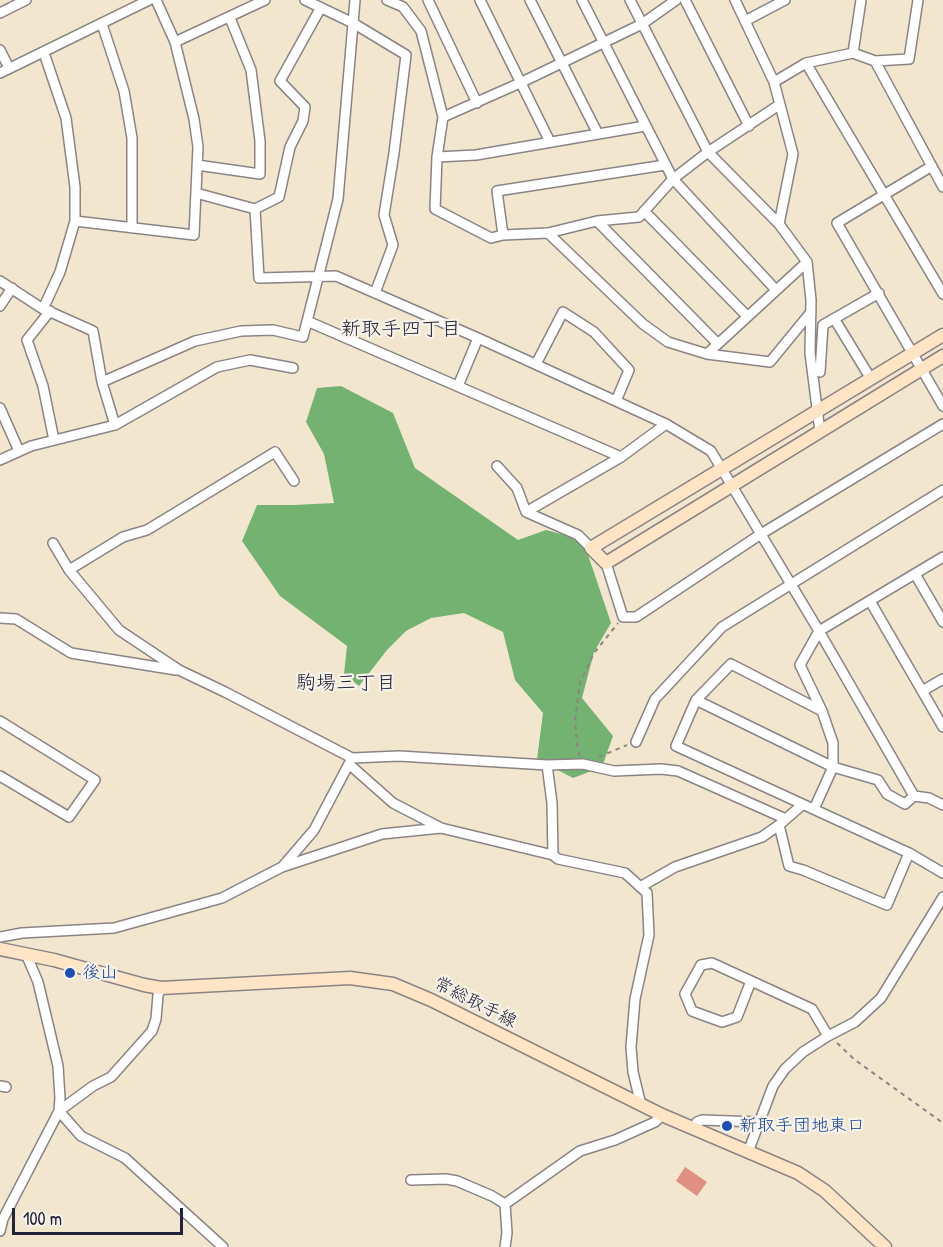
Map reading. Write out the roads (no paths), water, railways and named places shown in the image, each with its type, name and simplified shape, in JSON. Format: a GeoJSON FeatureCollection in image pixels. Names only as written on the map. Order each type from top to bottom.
{"type":"FeatureCollection","features":[{"type":"Feature","properties":{"kind":"main road"},"geometry":{"type":"LineString","coordinates":[[943,334],[591,548],[606,563],[943,356]]}},
{"type":"Feature","properties":{"kind":"main road","name":"常総取手線"},"geometry":{"type":"LineString","coordinates":[[0,949],[161,988],[350,978],[393,984],[431,1000],[662,1115],[813,1182],[885,1247]]}},
{"type":"Feature","properties":{"kind":"street"},"geometry":{"type":"LineString","coordinates":[[0,13],[26,0]]}},
{"type":"Feature","properties":{"kind":"street"},"geometry":{"type":"LineString","coordinates":[[0,73],[149,0]]}},
{"type":"Feature","properties":{"kind":"street"},"geometry":{"type":"LineString","coordinates":[[75,220],[194,235],[198,147],[194,119],[175,42],[156,0]]}},
{"type":"Feature","properties":{"kind":"street"},"geometry":{"type":"LineString","coordinates":[[175,42],[265,0]]}},
{"type":"Feature","properties":{"kind":"street"},"geometry":{"type":"LineString","coordinates":[[305,0],[353,23],[406,55],[384,215],[393,245],[375,293]]}},
{"type":"Feature","properties":{"kind":"street"},"geometry":{"type":"LineString","coordinates":[[102,381],[195,341],[241,331],[273,330],[303,337],[338,200],[355,0]]}},
{"type":"Feature","properties":{"kind":"street"},"geometry":{"type":"LineString","coordinates":[[387,0],[403,7],[421,31],[443,117],[437,157],[435,209],[490,238],[503,234],[548,233],[597,221],[639,217],[673,179],[708,152],[779,105]]}},
{"type":"Feature","properties":{"kind":"street"},"geometry":{"type":"LineString","coordinates":[[428,0],[477,102]]}},
{"type":"Feature","properties":{"kind":"street"},"geometry":{"type":"LineString","coordinates":[[480,0],[550,142]]}},
{"type":"Feature","properties":{"kind":"street"},"geometry":{"type":"LineString","coordinates":[[530,0],[598,134]]}},
{"type":"Feature","properties":{"kind":"street"},"geometry":{"type":"LineString","coordinates":[[582,0],[673,179],[776,290]]}},
{"type":"Feature","properties":{"kind":"street"},"geometry":{"type":"LineString","coordinates":[[630,0],[708,152],[779,224],[807,262],[811,312],[810,353],[820,432]]}},
{"type":"Feature","properties":{"kind":"street"},"geometry":{"type":"LineString","coordinates":[[443,117],[642,24],[676,0]]}},
{"type":"Feature","properties":{"kind":"street"},"geometry":{"type":"LineString","coordinates":[[685,0],[749,126]]}},
{"type":"Feature","properties":{"kind":"street"},"geometry":{"type":"LineString","coordinates":[[735,0],[774,81],[793,154],[779,224]]}},
{"type":"Feature","properties":{"kind":"street"},"geometry":{"type":"LineString","coordinates":[[745,21],[785,0]]}},
{"type":"Feature","properties":{"kind":"street"},"geometry":{"type":"LineString","coordinates":[[853,53],[861,0]]}},
{"type":"Feature","properties":{"kind":"street"},"geometry":{"type":"LineString","coordinates":[[774,81],[806,63],[853,53],[875,62],[909,59],[918,0]]}},
{"type":"Feature","properties":{"kind":"street"},"geometry":{"type":"LineString","coordinates":[[196,193],[255,209],[279,197],[290,147],[303,121],[305,107],[280,81],[320,9]]}},
{"type":"Feature","properties":{"kind":"street"},"geometry":{"type":"LineString","coordinates":[[197,165],[260,174],[260,141],[251,70],[230,18]]}},
{"type":"Feature","properties":{"kind":"street"},"geometry":{"type":"LineString","coordinates":[[102,24],[124,91],[132,138],[132,228]]}},
{"type":"Feature","properties":{"kind":"street"},"geometry":{"type":"LineString","coordinates":[[0,50],[9,68]]}},
{"type":"Feature","properties":{"kind":"street"},"geometry":{"type":"LineString","coordinates":[[44,52],[66,118],[75,187],[75,220],[60,272],[46,310],[27,340],[43,386],[54,440]]}},
{"type":"Feature","properties":{"kind":"street"},"geometry":{"type":"LineString","coordinates":[[875,62],[943,187]]}},
{"type":"Feature","properties":{"kind":"street"},"geometry":{"type":"LineString","coordinates":[[806,63],[943,294]]}},
{"type":"Feature","properties":{"kind":"street"},"geometry":{"type":"LineString","coordinates":[[437,157],[476,155],[645,126]]}},
{"type":"Feature","properties":{"kind":"street"},"geometry":{"type":"LineString","coordinates":[[503,234],[497,191],[665,165]]}},
{"type":"Feature","properties":{"kind":"street"},"geometry":{"type":"LineString","coordinates":[[932,166],[837,223],[943,406]]}},
{"type":"Feature","properties":{"kind":"street"},"geometry":{"type":"LineString","coordinates":[[255,209],[259,278],[336,276],[666,424],[711,451],[914,796]]}},
{"type":"Feature","properties":{"kind":"street"},"geometry":{"type":"LineString","coordinates":[[644,211],[747,316]]}},
{"type":"Feature","properties":{"kind":"street"},"geometry":{"type":"LineString","coordinates":[[597,221],[718,344]]}},
{"type":"Feature","properties":{"kind":"street"},"geometry":{"type":"LineString","coordinates":[[548,233],[643,324],[668,342],[707,354],[770,362],[811,312]]}},
{"type":"Feature","properties":{"kind":"street"},"geometry":{"type":"LineString","coordinates":[[707,354],[807,262]]}},
{"type":"Feature","properties":{"kind":"street"},"geometry":{"type":"LineString","coordinates":[[0,281],[46,310],[93,332],[102,381],[115,425]]}},
{"type":"Feature","properties":{"kind":"street"},"geometry":{"type":"LineString","coordinates":[[0,306],[12,288]]}},
{"type":"Feature","properties":{"kind":"street"},"geometry":{"type":"LineString","coordinates":[[820,372],[823,325],[879,292]]}},
{"type":"Feature","properties":{"kind":"street"},"geometry":{"type":"LineString","coordinates":[[536,364],[563,312],[594,332],[629,370],[616,401]]}},
{"type":"Feature","properties":{"kind":"street"},"geometry":{"type":"LineString","coordinates":[[835,320],[871,379]]}},
{"type":"Feature","properties":{"kind":"street"},"geometry":{"type":"LineString","coordinates":[[307,321],[621,457]]}},
{"type":"Feature","properties":{"kind":"street"},"geometry":{"type":"LineString","coordinates":[[459,386],[478,338]]}},
{"type":"Feature","properties":{"kind":"street"},"geometry":{"type":"LineString","coordinates":[[0,460],[54,440],[115,425],[217,367],[250,360],[293,368]]}},
{"type":"Feature","properties":{"kind":"street"},"geometry":{"type":"LineString","coordinates":[[0,408],[20,451]]}},
{"type":"Feature","properties":{"kind":"street"},"geometry":{"type":"LineString","coordinates":[[526,512],[621,457],[666,424]]}},
{"type":"Feature","properties":{"kind":"street"},"geometry":{"type":"LineString","coordinates":[[606,563],[623,616],[636,617],[761,534],[943,424]]}},
{"type":"Feature","properties":{"kind":"street"},"geometry":{"type":"LineString","coordinates":[[69,570],[123,537],[147,530],[275,452],[294,481]]}},
{"type":"Feature","properties":{"kind":"street"},"geometry":{"type":"LineString","coordinates":[[497,466],[517,488],[526,512],[578,535],[591,548]]}},
{"type":"Feature","properties":{"kind":"street"},"geometry":{"type":"LineString","coordinates":[[636,742],[655,699],[722,627],[943,490]]}},
{"type":"Feature","properties":{"kind":"street"},"geometry":{"type":"LineString","coordinates":[[53,543],[69,570],[119,630],[179,670],[225,692],[351,761],[393,803],[441,828],[553,855],[558,859],[626,873],[647,893],[649,935],[635,999],[631,1047],[633,1072],[641,1105]]}},
{"type":"Feature","properties":{"kind":"street"},"geometry":{"type":"LineString","coordinates":[[814,809],[833,767],[833,743],[822,711],[800,665],[819,631],[943,557]]}},
{"type":"Feature","properties":{"kind":"street"},"geometry":{"type":"LineString","coordinates":[[915,574],[943,622]]}},
{"type":"Feature","properties":{"kind":"street"},"geometry":{"type":"LineString","coordinates":[[870,601],[943,727]]}},
{"type":"Feature","properties":{"kind":"street"},"geometry":{"type":"LineString","coordinates":[[0,618],[16,619],[71,653],[179,670]]}},
{"type":"Feature","properties":{"kind":"street"},"geometry":{"type":"LineString","coordinates":[[822,711],[731,664],[696,700],[676,746],[909,853],[943,873]]}},
{"type":"Feature","properties":{"kind":"street"},"geometry":{"type":"LineString","coordinates":[[922,691],[943,679]]}},
{"type":"Feature","properties":{"kind":"street"},"geometry":{"type":"LineString","coordinates":[[696,700],[833,767],[878,780],[887,795],[904,804],[914,796],[929,798],[943,805]]}},
{"type":"Feature","properties":{"kind":"street"},"geometry":{"type":"LineString","coordinates":[[0,721],[95,780],[69,817],[0,776]]}},
{"type":"Feature","properties":{"kind":"street"},"geometry":{"type":"LineString","coordinates":[[351,761],[399,756],[547,765],[583,764],[614,771],[661,769],[678,771],[782,822]]}},
{"type":"Feature","properties":{"kind":"street"},"geometry":{"type":"LineString","coordinates":[[282,867],[314,830],[351,761]]}},
{"type":"Feature","properties":{"kind":"street"},"geometry":{"type":"LineString","coordinates":[[547,765],[552,803],[553,855]]}},
{"type":"Feature","properties":{"kind":"street"},"geometry":{"type":"LineString","coordinates":[[640,887],[675,867],[762,837],[802,805]]}},
{"type":"Feature","properties":{"kind":"street"},"geometry":{"type":"LineString","coordinates":[[782,822],[789,866],[887,905],[909,853]]}},
{"type":"Feature","properties":{"kind":"street"},"geometry":{"type":"LineString","coordinates":[[0,938],[22,933],[114,928],[222,898],[282,867],[382,834],[441,828]]}},
{"type":"Feature","properties":{"kind":"street"},"geometry":{"type":"LineString","coordinates":[[748,1152],[773,1086],[785,1069],[803,1052],[855,1022],[881,998],[943,897]]}},
{"type":"Feature","properties":{"kind":"street"},"geometry":{"type":"LineString","coordinates":[[0,1231],[3,1219],[59,1111],[58,1066],[38,982],[26,954]]}},
{"type":"Feature","properties":{"kind":"street"},"geometry":{"type":"LineString","coordinates":[[751,981],[737,1017],[722,1022],[692,1011],[685,994],[701,965],[712,963],[812,1009],[828,1036]]}},
{"type":"Feature","properties":{"kind":"street"},"geometry":{"type":"LineString","coordinates":[[59,1111],[93,1086],[111,1077],[153,1031],[161,988]]}},
{"type":"Feature","properties":{"kind":"street"},"geometry":{"type":"LineString","coordinates":[[59,1111],[81,1136],[125,1158],[223,1247]]}},
{"type":"Feature","properties":{"kind":"street"},"geometry":{"type":"LineString","coordinates":[[505,1204],[580,1151],[635,1131],[655,1122],[662,1115]]}},
{"type":"Feature","properties":{"kind":"street"},"geometry":{"type":"LineString","coordinates":[[693,1128],[702,1120],[759,1122]]}},
{"type":"Feature","properties":{"kind":"street"},"geometry":{"type":"LineString","coordinates":[[411,1180],[458,1181],[505,1204]]}},
{"type":"Feature","properties":{"kind":"street"},"geometry":{"type":"LineString","coordinates":[[504,1247],[507,1233],[505,1204]]}},
{"type":"Feature","properties":{"kind":"place","name":"後山"},"geometry":{"type":"Point","coordinates":[70,973]}},
{"type":"Feature","properties":{"kind":"place","name":"新取手団地東口"},"geometry":{"type":"Point","coordinates":[727,1126]}},
{"type":"Feature","properties":{"kind":"district","name":"新取手四丁目"},"geometry":{"type":"Point","coordinates":[401,330]}},
{"type":"Feature","properties":{"kind":"district","name":"駒場三丁目"},"geometry":{"type":"Point","coordinates":[346,684]}}]}
